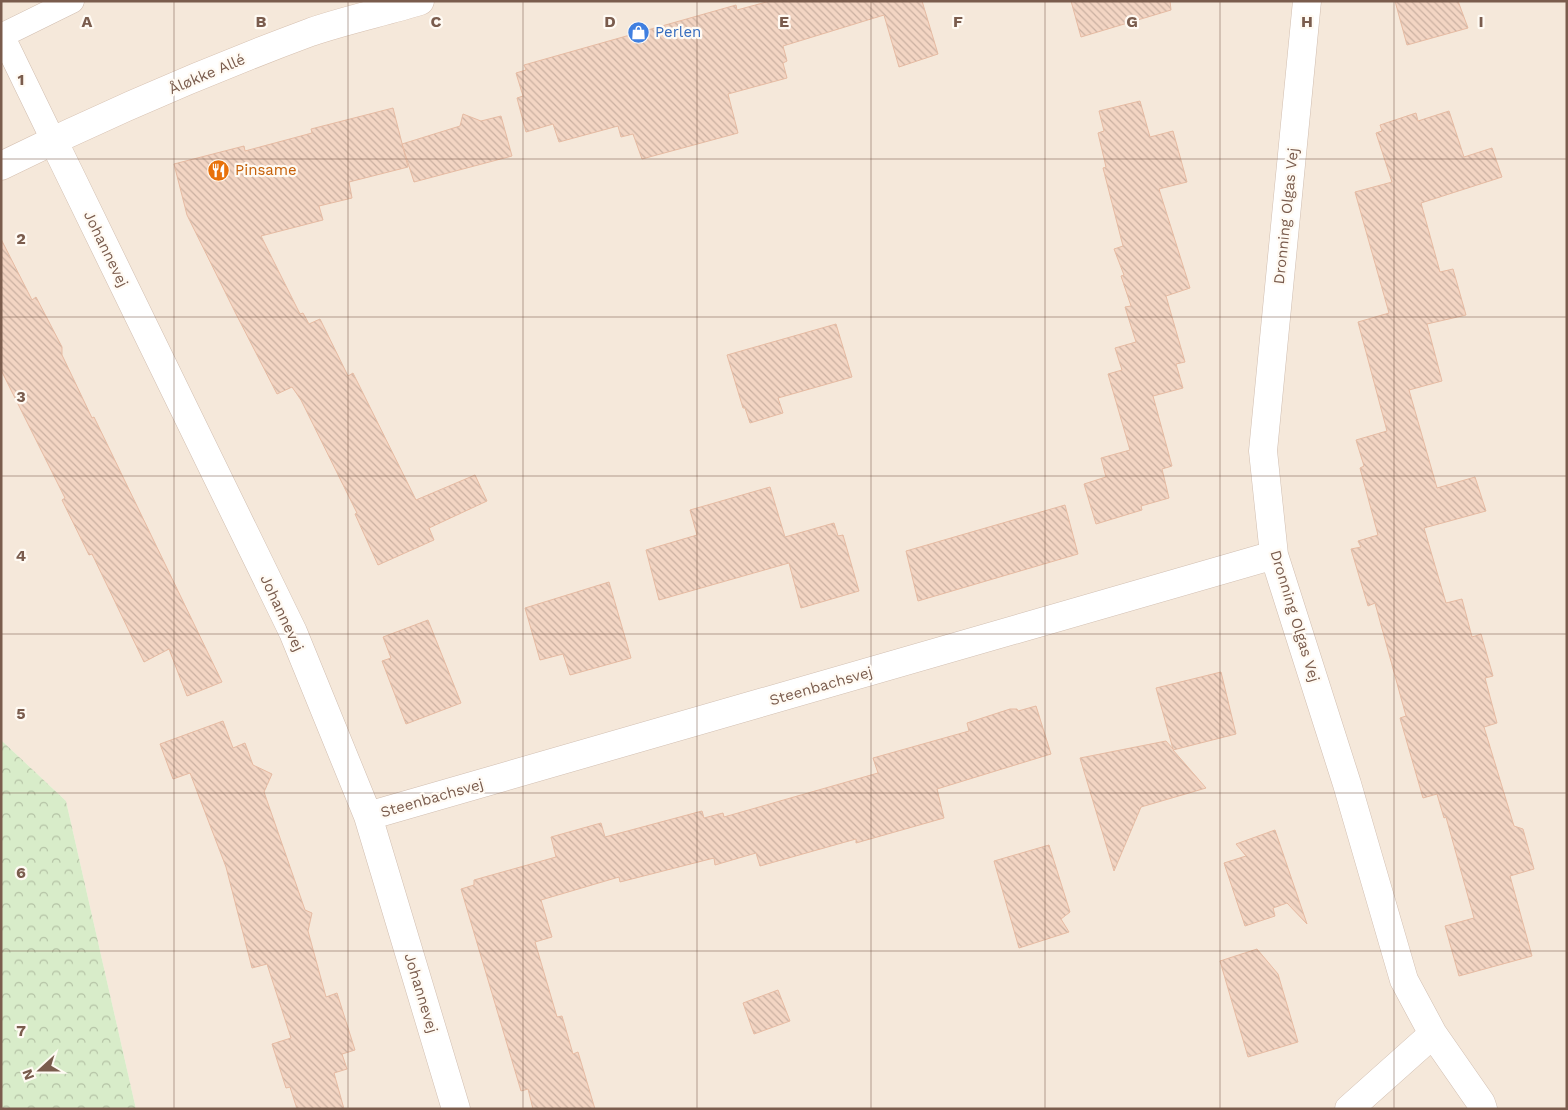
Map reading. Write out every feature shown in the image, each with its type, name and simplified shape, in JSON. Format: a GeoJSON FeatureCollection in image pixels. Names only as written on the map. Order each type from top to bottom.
{"type":"FeatureCollection","features":[{"type":"Feature","properties":{"kind":"street","name":"Åløkke Allé"},"geometry":{"type":"LineString","coordinates":[[1,166],[53,140],[224,66],[295,38],[420,1]]}},
{"type":"Feature","properties":{"kind":"street","name":"Dronning Olgas Vej"},"geometry":{"type":"LineString","coordinates":[[1307,1],[1263,450],[1274,555],[1347,784],[1404,980],[1433,1034],[1483,1109]]}},
{"type":"Feature","properties":{"kind":"street","name":"Johannevej"},"geometry":{"type":"LineString","coordinates":[[53,140],[293,632],[368,816],[456,1109]]}},
{"type":"Feature","properties":{"kind":"street","name":"Steenbachsvej"},"geometry":{"type":"LineString","coordinates":[[368,816],[1274,555]]}},
{"type":"Feature","properties":{"kind":"street"},"geometry":{"type":"LineString","coordinates":[[1349,1109],[1433,1034]]}},
{"type":"Feature","properties":{"kind":"lane"},"geometry":{"type":"LineString","coordinates":[[53,140],[2,36],[72,1]]}},
{"type":"Feature","properties":{"kind":"shaded area"},"geometry":{"type":"Polygon","coordinates":[[[1,1],[1567,1],[1567,1109],[136,1109],[66,801],[1,740],[1,1]]]}},
{"type":"Feature","properties":{"kind":"green space"},"geometry":{"type":"Polygon","coordinates":[[[1,740],[66,801],[136,1109],[1,1109],[1,740]]]}},
{"type":"Feature","properties":{"kind":"building"},"geometry":{"type":"Polygon","coordinates":[[[770,1],[922,1],[938,54],[899,67],[884,15],[783,46],[787,61],[783,63],[787,78],[728,94],[738,133],[642,159],[633,134],[621,137],[618,126],[559,142],[553,124],[526,132],[517,98],[523,96],[516,73],[526,70],[524,65],[736,5],[737,10],[770,1]]]}},
{"type":"Feature","properties":{"kind":"building"},"geometry":{"type":"Polygon","coordinates":[[[1071,1],[1170,1],[1171,10],[1081,37],[1071,1]]]}},
{"type":"Feature","properties":{"kind":"building"},"geometry":{"type":"Polygon","coordinates":[[[1395,1],[1458,1],[1468,28],[1407,45],[1395,1]]]}},
{"type":"Feature","properties":{"kind":"building"},"geometry":{"type":"Polygon","coordinates":[[[1140,101],[1150,137],[1173,131],[1187,182],[1159,189],[1190,288],[1166,296],[1185,362],[1176,364],[1183,388],[1153,396],[1172,466],[1162,469],[1169,498],[1141,506],[1142,510],[1096,524],[1084,484],[1106,477],[1101,458],[1130,450],[1108,374],[1122,370],[1115,348],[1136,342],[1125,307],[1131,306],[1121,276],[1124,275],[1114,249],[1123,246],[1103,168],[1106,167],[1098,133],[1104,131],[1099,111],[1140,101]]]}},
{"type":"Feature","properties":{"kind":"building"},"geometry":{"type":"Polygon","coordinates":[[[393,108],[408,167],[349,182],[352,198],[319,206],[323,220],[261,236],[300,314],[303,313],[309,324],[320,319],[348,376],[353,373],[416,500],[475,475],[487,501],[429,528],[434,540],[378,565],[355,514],[357,513],[301,400],[292,387],[277,394],[235,312],[187,215],[174,164],[244,146],[245,151],[312,133],[311,129],[393,108]]]}},
{"type":"Feature","properties":{"kind":"building"},"geometry":{"type":"Polygon","coordinates":[[[1449,111],[1464,157],[1492,148],[1502,177],[1421,203],[1440,272],[1453,269],[1466,315],[1427,324],[1442,381],[1409,390],[1437,488],[1475,477],[1486,511],[1424,528],[1446,603],[1462,599],[1472,637],[1481,634],[1493,676],[1485,678],[1497,723],[1484,727],[1514,826],[1523,829],[1534,869],[1510,876],[1532,956],[1459,976],[1445,926],[1474,918],[1446,817],[1444,818],[1437,794],[1423,798],[1400,718],[1406,716],[1375,603],[1368,606],[1351,549],[1361,547],[1358,541],[1378,535],[1360,468],[1364,466],[1356,440],[1387,431],[1358,322],[1389,313],[1355,192],[1392,182],[1376,133],[1382,131],[1380,125],[1416,113],[1418,121],[1449,111]]]}},
{"type":"Feature","properties":{"kind":"building"},"geometry":{"type":"Polygon","coordinates":[[[463,114],[481,121],[501,116],[512,156],[414,182],[402,144],[460,126],[463,114]]]}},
{"type":"Feature","properties":{"kind":"building"},"geometry":{"type":"Polygon","coordinates":[[[1,239],[32,300],[36,297],[62,347],[62,355],[92,418],[94,417],[222,682],[187,696],[169,649],[144,662],[92,554],[89,555],[62,500],[65,498],[1,370],[1,239]]]}},
{"type":"Feature","properties":{"kind":"building"},"geometry":{"type":"Polygon","coordinates":[[[836,324],[852,377],[778,398],[783,413],[750,423],[745,408],[743,408],[727,355],[836,324]]]}},
{"type":"Feature","properties":{"kind":"building"},"geometry":{"type":"Polygon","coordinates":[[[770,487],[785,537],[834,523],[838,536],[843,535],[859,591],[801,608],[789,563],[659,600],[646,550],[697,535],[690,510],[770,487]]]}},
{"type":"Feature","properties":{"kind":"building"},"geometry":{"type":"Polygon","coordinates":[[[1065,505],[1078,554],[918,601],[906,551],[1065,505]]]}},
{"type":"Feature","properties":{"kind":"building"},"geometry":{"type":"Polygon","coordinates":[[[609,582],[631,658],[570,675],[563,654],[540,660],[525,608],[609,582]]]}},
{"type":"Feature","properties":{"kind":"building"},"geometry":{"type":"Polygon","coordinates":[[[428,620],[461,703],[406,724],[382,661],[391,658],[383,637],[428,620]]]}},
{"type":"Feature","properties":{"kind":"building"},"geometry":{"type":"Polygon","coordinates":[[[1221,672],[1236,734],[1173,750],[1206,788],[1141,807],[1114,871],[1080,758],[1166,741],[1173,749],[1156,688],[1221,672]]]}},
{"type":"Feature","properties":{"kind":"building"},"geometry":{"type":"Polygon","coordinates":[[[1036,706],[1051,754],[937,789],[944,818],[856,843],[856,839],[760,866],[756,853],[715,865],[714,858],[620,882],[619,877],[541,900],[552,937],[535,942],[557,1017],[562,1016],[573,1054],[578,1052],[595,1109],[533,1109],[528,1089],[521,1091],[461,889],[474,885],[474,880],[556,857],[551,837],[601,823],[605,837],[702,811],[704,818],[723,813],[724,817],[878,773],[873,758],[969,731],[967,723],[1010,709],[1017,709],[1018,711],[1036,706]]]}},
{"type":"Feature","properties":{"kind":"building"},"geometry":{"type":"Polygon","coordinates":[[[223,721],[233,748],[245,743],[253,765],[272,774],[264,792],[305,910],[312,913],[308,931],[326,997],[337,993],[355,1050],[342,1054],[347,1069],[334,1073],[344,1109],[297,1109],[290,1087],[286,1088],[272,1044],[291,1038],[267,964],[252,968],[226,867],[190,773],[173,779],[160,744],[223,721]]]}},
{"type":"Feature","properties":{"kind":"building"},"geometry":{"type":"Polygon","coordinates":[[[1275,830],[1307,924],[1287,903],[1273,908],[1275,916],[1245,926],[1224,863],[1246,856],[1236,844],[1275,830]]]}},
{"type":"Feature","properties":{"kind":"building"},"geometry":{"type":"Polygon","coordinates":[[[1049,845],[1070,912],[1061,919],[1069,932],[1019,948],[994,861],[1049,845]]]}},
{"type":"Feature","properties":{"kind":"building"},"geometry":{"type":"Polygon","coordinates":[[[1257,949],[1278,974],[1298,1042],[1248,1057],[1220,961],[1257,949]]]}},
{"type":"Feature","properties":{"kind":"building"},"geometry":{"type":"Polygon","coordinates":[[[778,990],[790,1021],[754,1034],[743,1003],[778,990]]]}},
{"type":"Feature","properties":{"kind":"place","name":"Perlen"},"geometry":{"type":"Point","coordinates":[639,32]}},
{"type":"Feature","properties":{"kind":"place","name":"Pinsame"},"geometry":{"type":"Point","coordinates":[219,170]}}]}
